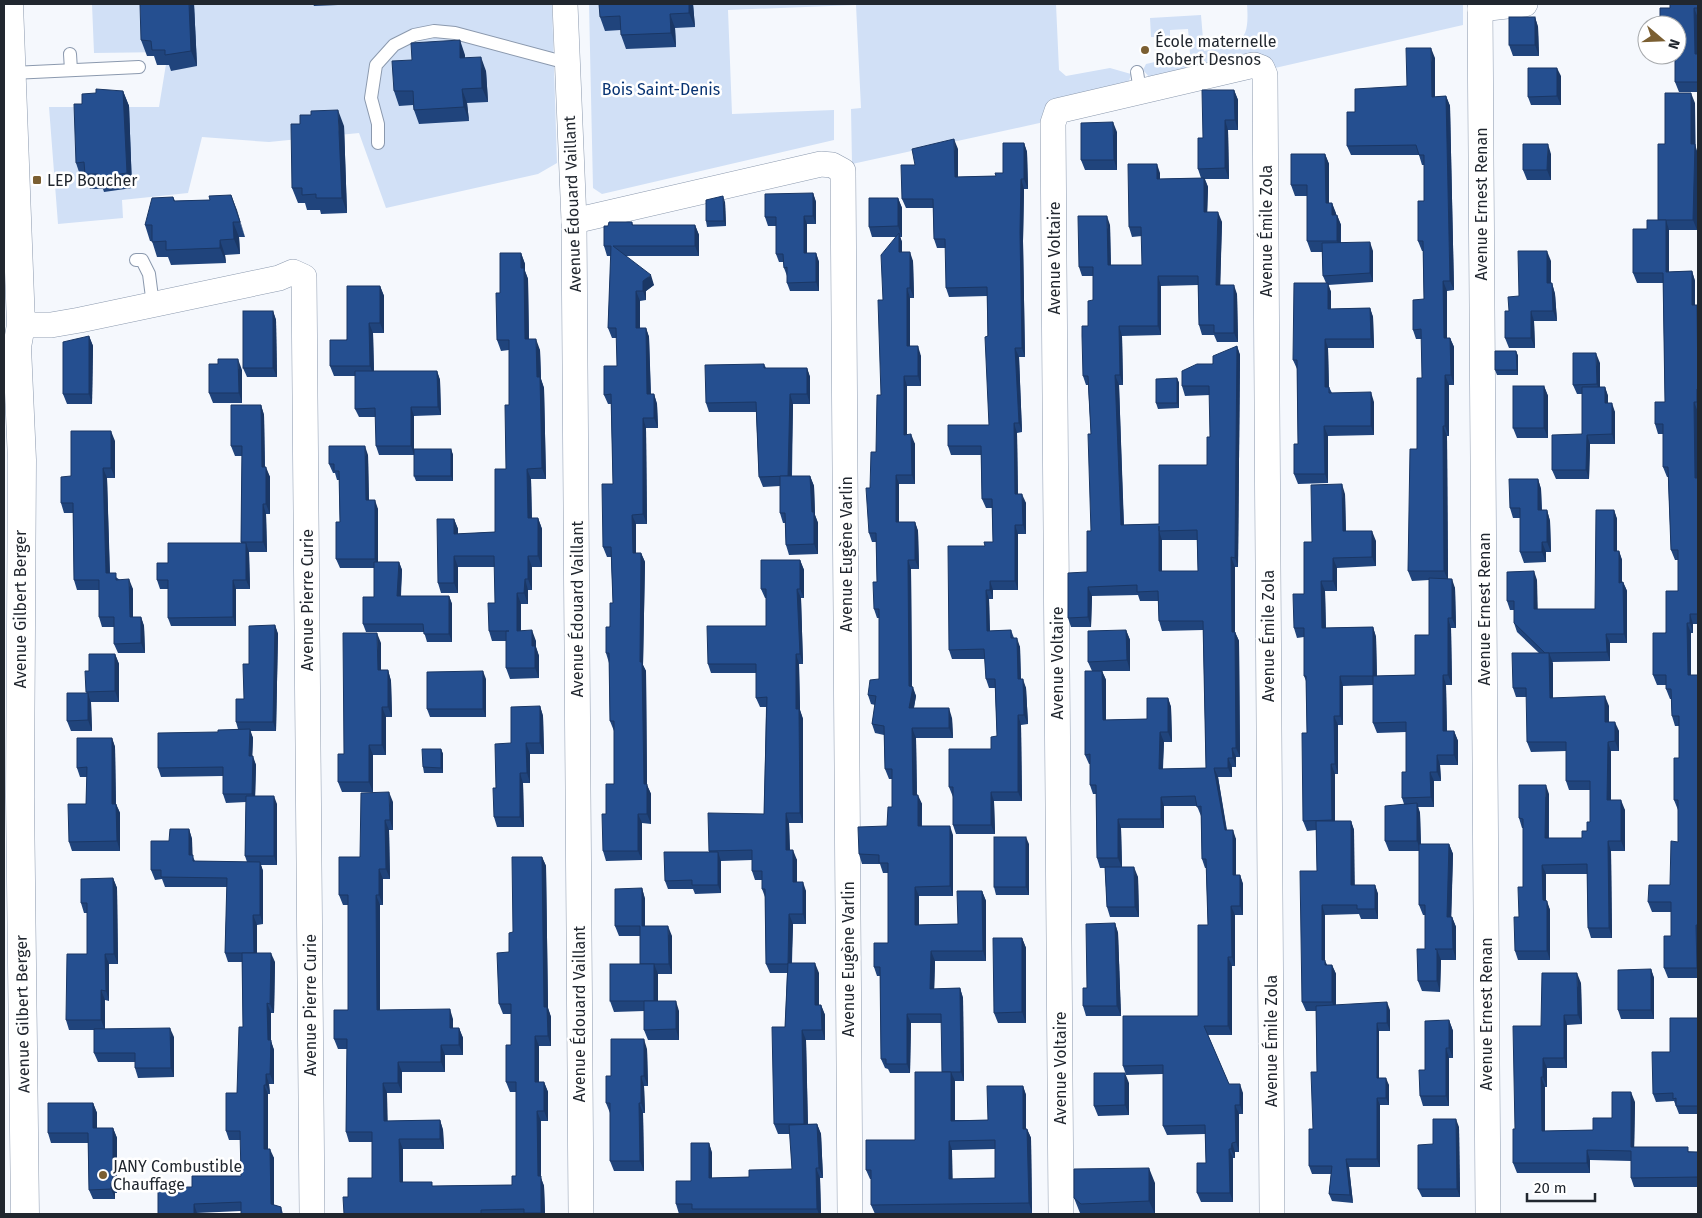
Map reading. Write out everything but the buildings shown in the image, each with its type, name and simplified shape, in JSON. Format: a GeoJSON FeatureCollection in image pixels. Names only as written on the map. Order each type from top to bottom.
{"type":"FeatureCollection","features":[{"type":"Feature","properties":{"kind":"street","name":"Avenue Gilbert Berger"},"geometry":{"type":"LineString","coordinates":[[9,4],[14,340],[22,460],[12,511],[12,798],[25,1214]]}},
{"type":"Feature","properties":{"kind":"street","name":"Avenue Édouard Vaillant"},"geometry":{"type":"LineString","coordinates":[[565,4],[574,221],[580,1214]]}},
{"type":"Feature","properties":{"kind":"street"},"geometry":{"type":"LineString","coordinates":[[1480,6],[1525,4]]}},
{"type":"Feature","properties":{"kind":"street","name":"Avenue Ernest Renan"},"geometry":{"type":"LineString","coordinates":[[1480,6],[1488,1214]]}},
{"type":"Feature","properties":{"kind":"street","name":"Avenue Émile Zola"},"geometry":{"type":"LineString","coordinates":[[1057,111],[1139,81],[1254,65],[1262,68],[1265,75],[1272,1214]]}},
{"type":"Feature","properties":{"kind":"street","name":"Avenue Voltaire"},"geometry":{"type":"LineString","coordinates":[[1057,111],[1053,133],[1061,1214]]}},
{"type":"Feature","properties":{"kind":"street","name":"Avenue Eugène Varlin"},"geometry":{"type":"LineString","coordinates":[[574,221],[820,164],[832,165],[843,172],[850,1214]]}},
{"type":"Feature","properties":{"kind":"street","name":"Avenue Pierre Curie"},"geometry":{"type":"LineString","coordinates":[[14,340],[51,325],[279,278],[293,272],[304,277],[312,1214]]}},
{"type":"Feature","properties":{"kind":"lane"},"geometry":{"type":"LineString","coordinates":[[378,143],[378,124],[370,98],[376,64],[394,44],[414,35],[434,31],[455,34],[567,63]]}},
{"type":"Feature","properties":{"kind":"lane"},"geometry":{"type":"LineString","coordinates":[[70,54],[71,70]]}},
{"type":"Feature","properties":{"kind":"lane"},"geometry":{"type":"LineString","coordinates":[[9,67],[71,70],[139,67]]}},
{"type":"Feature","properties":{"kind":"lane"},"geometry":{"type":"LineString","coordinates":[[136,260],[142,260],[149,274],[153,305]]}},
{"type":"Feature","properties":{"kind":"green space"},"geometry":{"type":"Polygon","coordinates":[[[92,4],[552,4],[557,163],[538,174],[386,208],[359,133],[269,142],[202,137],[188,193],[122,200],[123,218],[58,224],[49,107],[159,107],[168,52],[94,53],[92,4]]]}},
{"type":"Feature","properties":{"kind":"green space","name":"Bois Saint-Denis"},"geometry":{"type":"Polygon","coordinates":[[[589,4],[1056,4],[1059,70],[1066,76],[1110,68],[1131,74],[1128,85],[1044,122],[852,164],[851,109],[861,108],[856,5],[728,10],[732,114],[834,110],[834,140],[602,194],[593,188],[589,4]]]}},
{"type":"Feature","properties":{"kind":"green space"},"geometry":{"type":"Polygon","coordinates":[[[1247,4],[1463,4],[1463,25],[1275,68],[1151,79],[1143,70],[1146,64],[1190,54],[1188,29],[1170,30],[1170,37],[1151,37],[1150,18],[1201,15],[1204,51],[1226,46],[1240,40],[1247,27],[1247,4]]]}},
{"type":"Feature","properties":{"kind":"place","name":"École maternelle Robert Desnos"},"geometry":{"type":"Point","coordinates":[1145,50]}},
{"type":"Feature","properties":{"kind":"place","name":"LEP Boucher"},"geometry":{"type":"Point","coordinates":[37,180]}},
{"type":"Feature","properties":{"kind":"place","name":"JANY Combustible Chauffage"},"geometry":{"type":"Point","coordinates":[103,1175]}}]}
